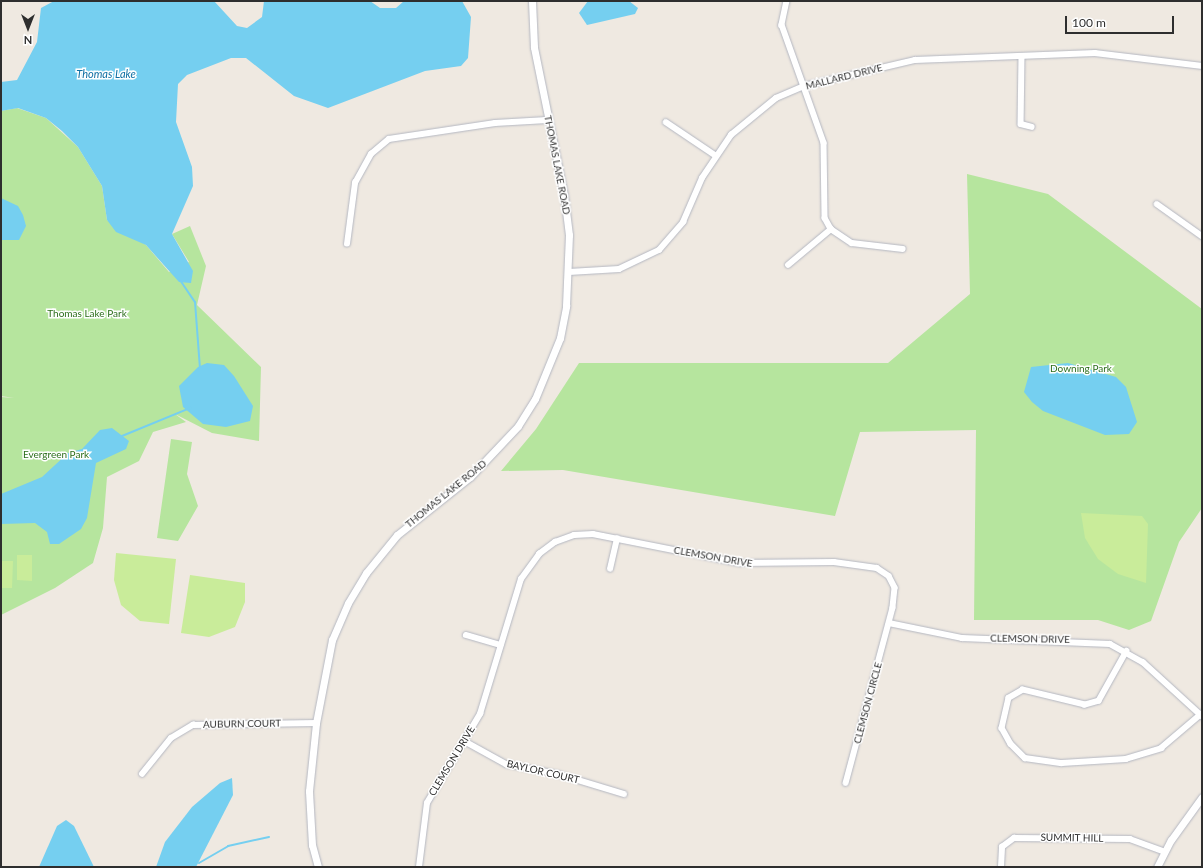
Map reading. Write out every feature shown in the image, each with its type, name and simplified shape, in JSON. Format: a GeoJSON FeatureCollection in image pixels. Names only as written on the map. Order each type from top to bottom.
{"type":"FeatureCollection","features":[{"type":"Feature","properties":{"kind":"street","name":"THOMAS LAKE ROAD"},"geometry":{"type":"LineString","coordinates":[[318,867],[312,844],[308,791],[316,723],[332,640],[366,573],[412,521],[494,455],[535,398],[560,338],[569,272],[564,195],[547,120],[534,48],[532,1]]}},
{"type":"Feature","properties":{"kind":"street"},"geometry":{"type":"LineString","coordinates":[[787,1],[782,25],[824,143],[822,206],[831,229],[852,243],[903,249]]}},
{"type":"Feature","properties":{"kind":"street","name":"MALLARD DRIVE"},"geometry":{"type":"LineString","coordinates":[[569,272],[619,269],[659,250],[682,222],[715,155],[752,115],[804,86],[915,60],[1095,53],[1202,66]]}},
{"type":"Feature","properties":{"kind":"street"},"geometry":{"type":"LineString","coordinates":[[1022,56],[1021,124],[1032,127]]}},
{"type":"Feature","properties":{"kind":"street"},"geometry":{"type":"LineString","coordinates":[[347,244],[355,183],[371,154],[389,139],[495,123],[547,120]]}},
{"type":"Feature","properties":{"kind":"street"},"geometry":{"type":"LineString","coordinates":[[666,122],[715,155]]}},
{"type":"Feature","properties":{"kind":"street"},"geometry":{"type":"LineString","coordinates":[[1157,204],[1202,236]]}},
{"type":"Feature","properties":{"kind":"street"},"geometry":{"type":"LineString","coordinates":[[788,265],[831,229]]}},
{"type":"Feature","properties":{"kind":"street","name":"CLEMSON DRIVE"},"geometry":{"type":"LineString","coordinates":[[419,867],[427,803],[466,742],[480,714],[521,579],[539,554],[555,542],[574,536],[617,539],[740,564],[834,562],[877,568],[889,576],[895,588],[889,623],[936,636],[1092,641],[1127,651],[1201,715]]}},
{"type":"Feature","properties":{"kind":"street"},"geometry":{"type":"LineString","coordinates":[[610,569],[617,539]]}},
{"type":"Feature","properties":{"kind":"street","name":"CLEMSON CIRCLE"},"geometry":{"type":"LineString","coordinates":[[846,783],[889,623]]}},
{"type":"Feature","properties":{"kind":"street"},"geometry":{"type":"LineString","coordinates":[[466,635],[501,645]]}},
{"type":"Feature","properties":{"kind":"street"},"geometry":{"type":"LineString","coordinates":[[1127,651],[1099,701],[1085,705],[1023,690],[1009,698],[1002,728],[1011,744],[1025,758],[1062,763],[1126,759],[1161,748],[1201,715]]}},
{"type":"Feature","properties":{"kind":"street","name":"AUBURN COURT"},"geometry":{"type":"LineString","coordinates":[[142,774],[171,738],[193,725],[316,723]]}},
{"type":"Feature","properties":{"kind":"street","name":"BAYLOR COURT"},"geometry":{"type":"LineString","coordinates":[[466,742],[506,764],[558,774],[624,794]]}},
{"type":"Feature","properties":{"kind":"street"},"geometry":{"type":"LineString","coordinates":[[1157,867],[1165,852],[1202,797]]}},
{"type":"Feature","properties":{"kind":"street","name":"SUMMIT HILL"},"geometry":{"type":"LineString","coordinates":[[1001,867],[1002,847],[1014,838],[1130,839],[1165,852]]}},
{"type":"Feature","properties":{"kind":"green space","name":"Thomas Lake Park"},"geometry":{"type":"Polygon","coordinates":[[[17,108],[46,118],[78,147],[102,186],[107,220],[146,245],[169,272],[189,262],[172,234],[190,226],[206,266],[197,305],[261,367],[259,441],[212,433],[175,414],[186,422],[153,432],[139,461],[107,477],[103,528],[93,563],[55,588],[1,615],[1,397],[14,398],[1,396],[1,111],[17,108]]]}},
{"type":"Feature","properties":{"kind":"green space","name":"Downing Park"},"geometry":{"type":"Polygon","coordinates":[[[967,174],[1048,194],[1202,309],[1202,508],[1179,542],[1151,621],[1129,630],[1098,620],[974,620],[976,430],[860,432],[835,516],[563,470],[501,471],[536,429],[579,363],[888,363],[970,294],[967,174]]]}},
{"type":"Feature","properties":{"kind":"green space"},"geometry":{"type":"Polygon","coordinates":[[[171,439],[192,442],[187,474],[198,506],[178,541],[157,538],[171,439]]]}},
{"type":"Feature","properties":{"kind":"green space"},"geometry":{"type":"Polygon","coordinates":[[[1081,513],[1142,516],[1148,524],[1146,583],[1118,574],[1098,559],[1085,538],[1081,513]]]}},
{"type":"Feature","properties":{"kind":"green space"},"geometry":{"type":"Polygon","coordinates":[[[116,553],[176,559],[169,624],[140,621],[121,605],[114,580],[116,553]]]}},
{"type":"Feature","properties":{"kind":"green space"},"geometry":{"type":"Polygon","coordinates":[[[17,555],[32,555],[32,581],[17,580],[17,555]]]}},
{"type":"Feature","properties":{"kind":"green space"},"geometry":{"type":"Polygon","coordinates":[[[1,561],[13,561],[12,588],[1,588],[1,561]]]}},
{"type":"Feature","properties":{"kind":"green space"},"geometry":{"type":"Polygon","coordinates":[[[190,575],[245,583],[245,602],[235,627],[209,637],[181,633],[190,575]]]}},
{"type":"Feature","properties":{"kind":"water","name":"Thomas Lake"},"geometry":{"type":"Polygon","coordinates":[[[54,1],[214,1],[237,26],[247,28],[262,17],[264,1],[370,1],[380,8],[396,8],[404,1],[462,1],[471,17],[468,58],[461,66],[425,71],[328,108],[294,96],[246,58],[231,58],[187,75],[178,84],[176,122],[192,167],[193,186],[172,234],[193,271],[191,283],[179,282],[146,245],[116,232],[107,220],[102,186],[78,147],[62,131],[46,118],[18,108],[1,111],[1,82],[17,80],[37,42],[41,8],[54,1]]]}},
{"type":"Feature","properties":{"kind":"water"},"geometry":{"type":"Polygon","coordinates":[[[588,1],[629,1],[638,8],[635,14],[587,25],[579,13],[588,1]]]}},
{"type":"Feature","properties":{"kind":"water"},"geometry":{"type":"Polygon","coordinates":[[[1,198],[18,206],[23,215],[26,226],[19,240],[1,240],[1,198]]]}},
{"type":"Feature","properties":{"kind":"water"},"geometry":{"type":"Polygon","coordinates":[[[207,363],[224,365],[234,376],[253,406],[250,421],[226,427],[203,424],[183,407],[179,386],[198,367],[207,363]]]}},
{"type":"Feature","properties":{"kind":"water"},"geometry":{"type":"Polygon","coordinates":[[[1068,363],[1116,377],[1126,387],[1137,422],[1129,434],[1105,435],[1043,411],[1032,402],[1024,392],[1031,367],[1068,363]]]}},
{"type":"Feature","properties":{"kind":"water"},"geometry":{"type":"Polygon","coordinates":[[[112,428],[129,441],[126,449],[96,463],[87,518],[81,529],[59,544],[50,544],[47,532],[35,523],[1,524],[1,494],[42,477],[68,453],[82,449],[100,430],[112,428]]]}},
{"type":"Feature","properties":{"kind":"water"},"geometry":{"type":"Polygon","coordinates":[[[232,778],[233,795],[196,867],[156,867],[165,842],[192,807],[220,783],[232,778]]]}},
{"type":"Feature","properties":{"kind":"water"},"geometry":{"type":"Polygon","coordinates":[[[66,820],[74,826],[94,867],[39,867],[57,826],[66,820]]]}},
{"type":"Feature","properties":{"kind":"waterway"},"geometry":{"type":"LineString","coordinates":[[180,280],[195,302],[200,369]]}},
{"type":"Feature","properties":{"kind":"waterway"},"geometry":{"type":"LineString","coordinates":[[122,436],[190,408]]}},
{"type":"Feature","properties":{"kind":"waterway"},"geometry":{"type":"LineString","coordinates":[[199,863],[228,846],[269,837]]}},
{"type":"Feature","properties":{"kind":"park label","name":"Evergreen Park"},"geometry":{"type":"Point","coordinates":[56,455]}}]}
